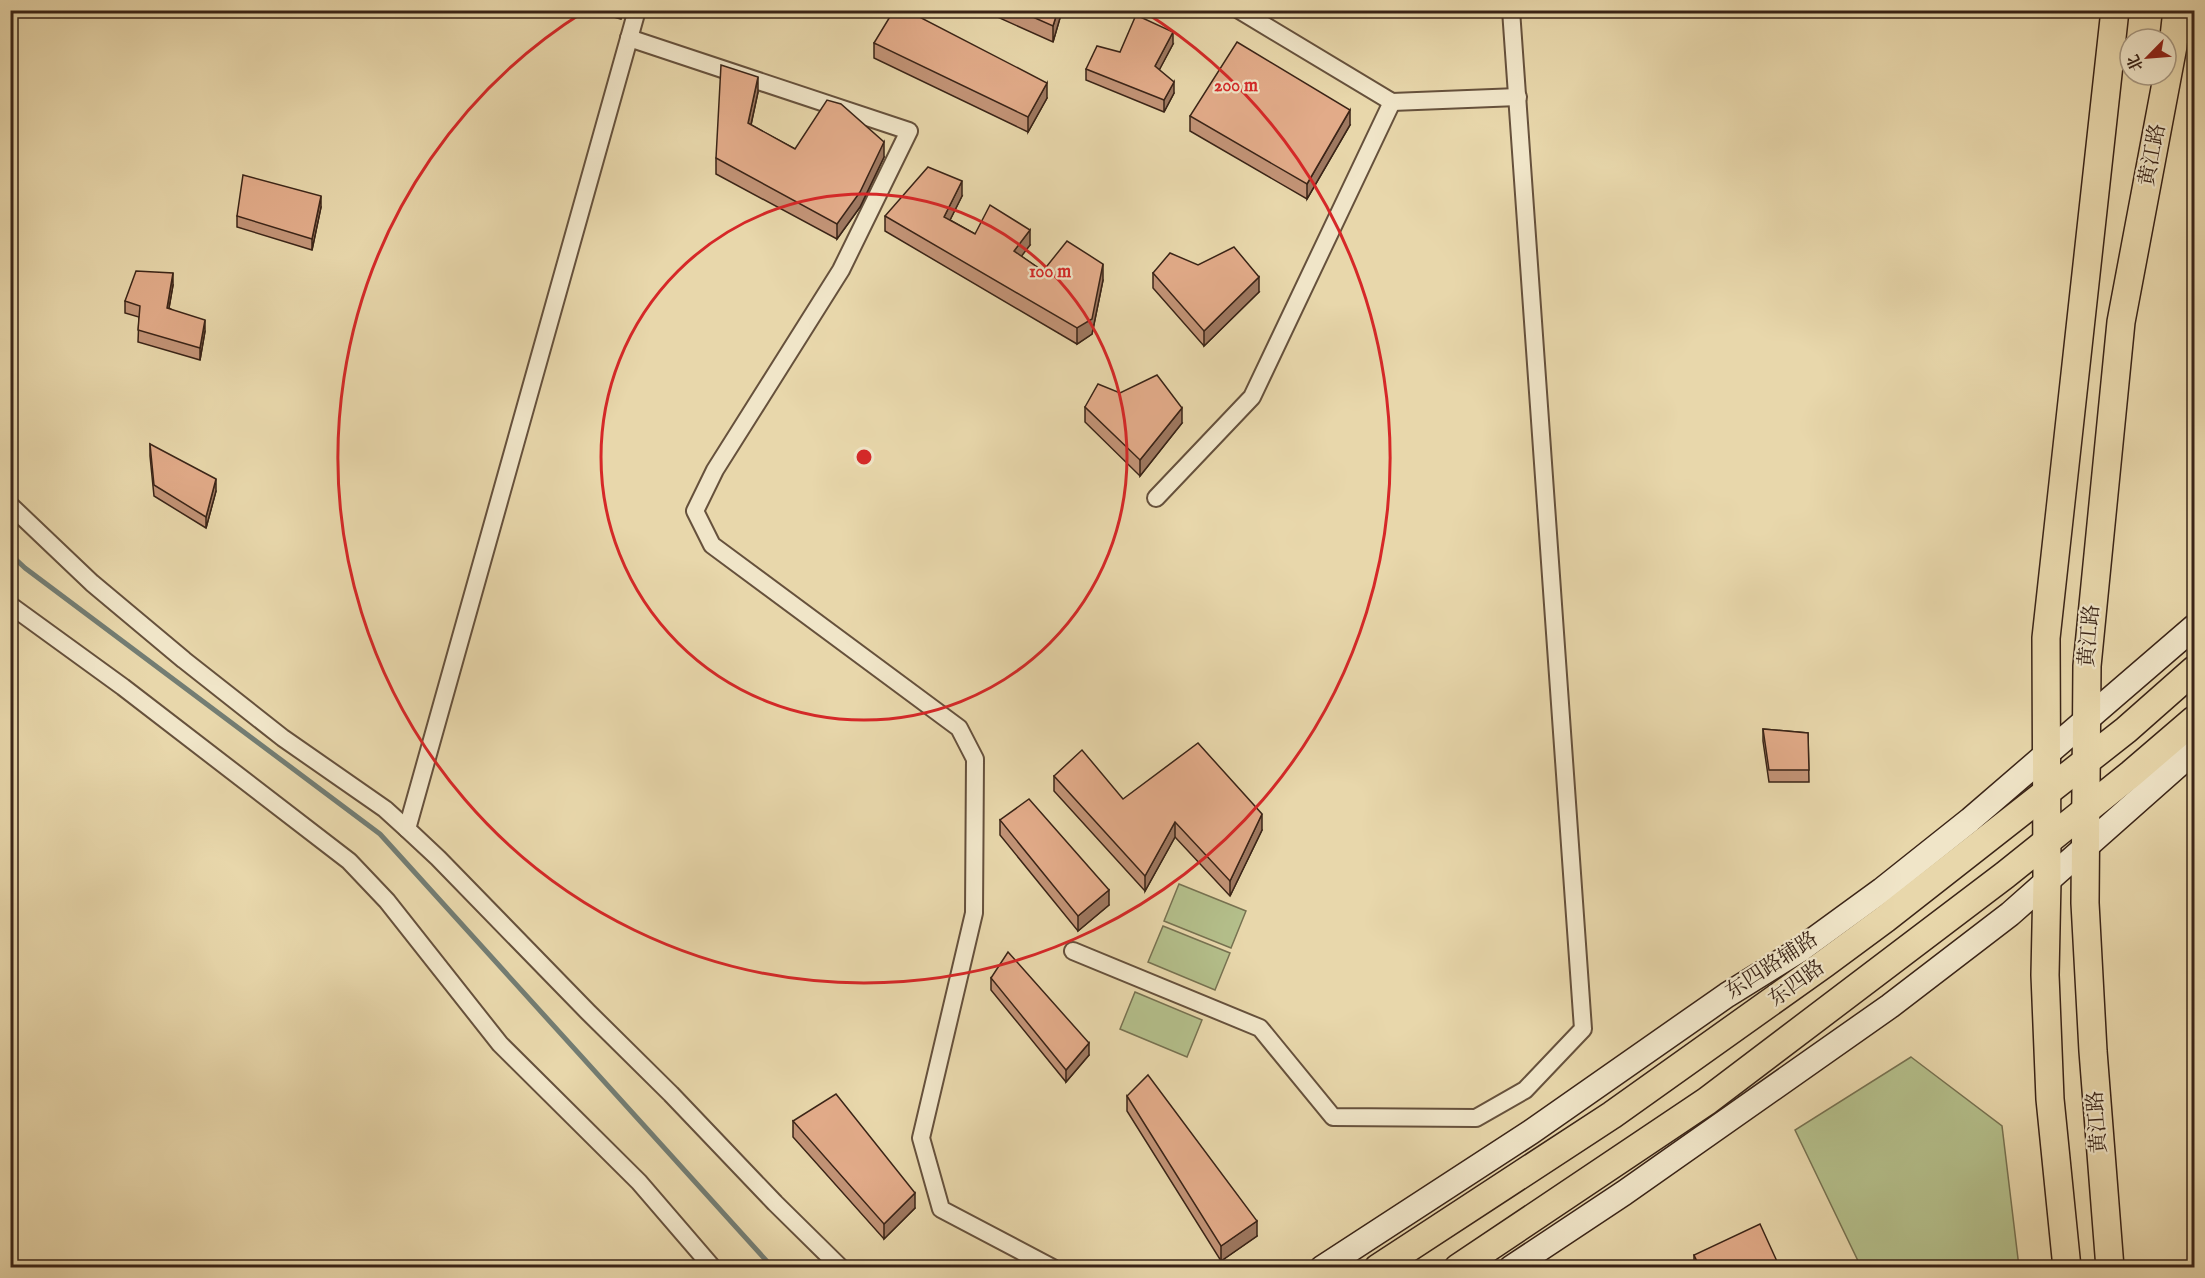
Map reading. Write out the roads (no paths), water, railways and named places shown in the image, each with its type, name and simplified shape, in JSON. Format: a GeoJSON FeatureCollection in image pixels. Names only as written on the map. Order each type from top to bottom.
{"type":"FeatureCollection","features":[{"type":"Feature","properties":{"kind":"main road","name":"黄江路"},"geometry":{"type":"LineString","coordinates":[[2067,1268],[2050,1099],[2045,975],[2048,880],[2046,638],[2115,10]]}},
{"type":"Feature","properties":{"kind":"main road","name":"黄江路"},"geometry":{"type":"LineString","coordinates":[[2110,1268],[2093,1051],[2085,903],[2087,666],[2121,322],[2173,46],[2177,10]]}},
{"type":"Feature","properties":{"kind":"main road","name":"东四路辅路"},"geometry":{"type":"LineString","coordinates":[[1322,1268],[1531,1132],[1727,995],[1801,949],[1882,890],[2046,755],[2194,627]]}},
{"type":"Feature","properties":{"kind":"main road","name":"东四路"},"geometry":{"type":"LineString","coordinates":[[1378,1268],[1612,1115],[1885,919],[2126,730],[2194,670]]}},
{"type":"Feature","properties":{"kind":"main road","name":"东四路"},"geometry":{"type":"LineString","coordinates":[[1458,1268],[1707,1101],[2046,842],[2194,720]]}},
{"type":"Feature","properties":{"kind":"main road"},"geometry":{"type":"LineString","coordinates":[[1511,1268],[1624,1193],[1852,1033],[2010,914],[2194,751]]}},
{"type":"Feature","properties":{"kind":"street"},"geometry":{"type":"LineString","coordinates":[[407,829],[637,10]]}},
{"type":"Feature","properties":{"kind":"street"},"geometry":{"type":"LineString","coordinates":[[1239,10],[1392,102],[1518,98]]}},
{"type":"Feature","properties":{"kind":"street"},"geometry":{"type":"LineString","coordinates":[[1073,951],[1260,1028],[1333,1117],[1476,1118],[1525,1090],[1583,1029],[1511,10]]}},
{"type":"Feature","properties":{"kind":"street"},"geometry":{"type":"LineString","coordinates":[[629,38],[909,131],[841,270],[715,470],[695,511],[712,545],[959,728],[975,759],[974,914],[921,1138],[941,1209],[1053,1268]]}},
{"type":"Feature","properties":{"kind":"street"},"geometry":{"type":"LineString","coordinates":[[1156,498],[1252,397],[1392,102]]}},
{"type":"Feature","properties":{"kind":"street"},"geometry":{"type":"LineString","coordinates":[[10,505],[92,583],[184,660],[283,738],[386,809],[438,858],[841,1268]]}},
{"type":"Feature","properties":{"kind":"street"},"geometry":{"type":"LineString","coordinates":[[10,605],[132,694],[349,861],[387,901],[500,1044],[639,1182],[713,1268]]}},
{"type":"Feature","properties":{"kind":"waterway"},"geometry":{"type":"LineString","coordinates":[[10,554],[25,568],[380,834],[773,1268]]}}]}
